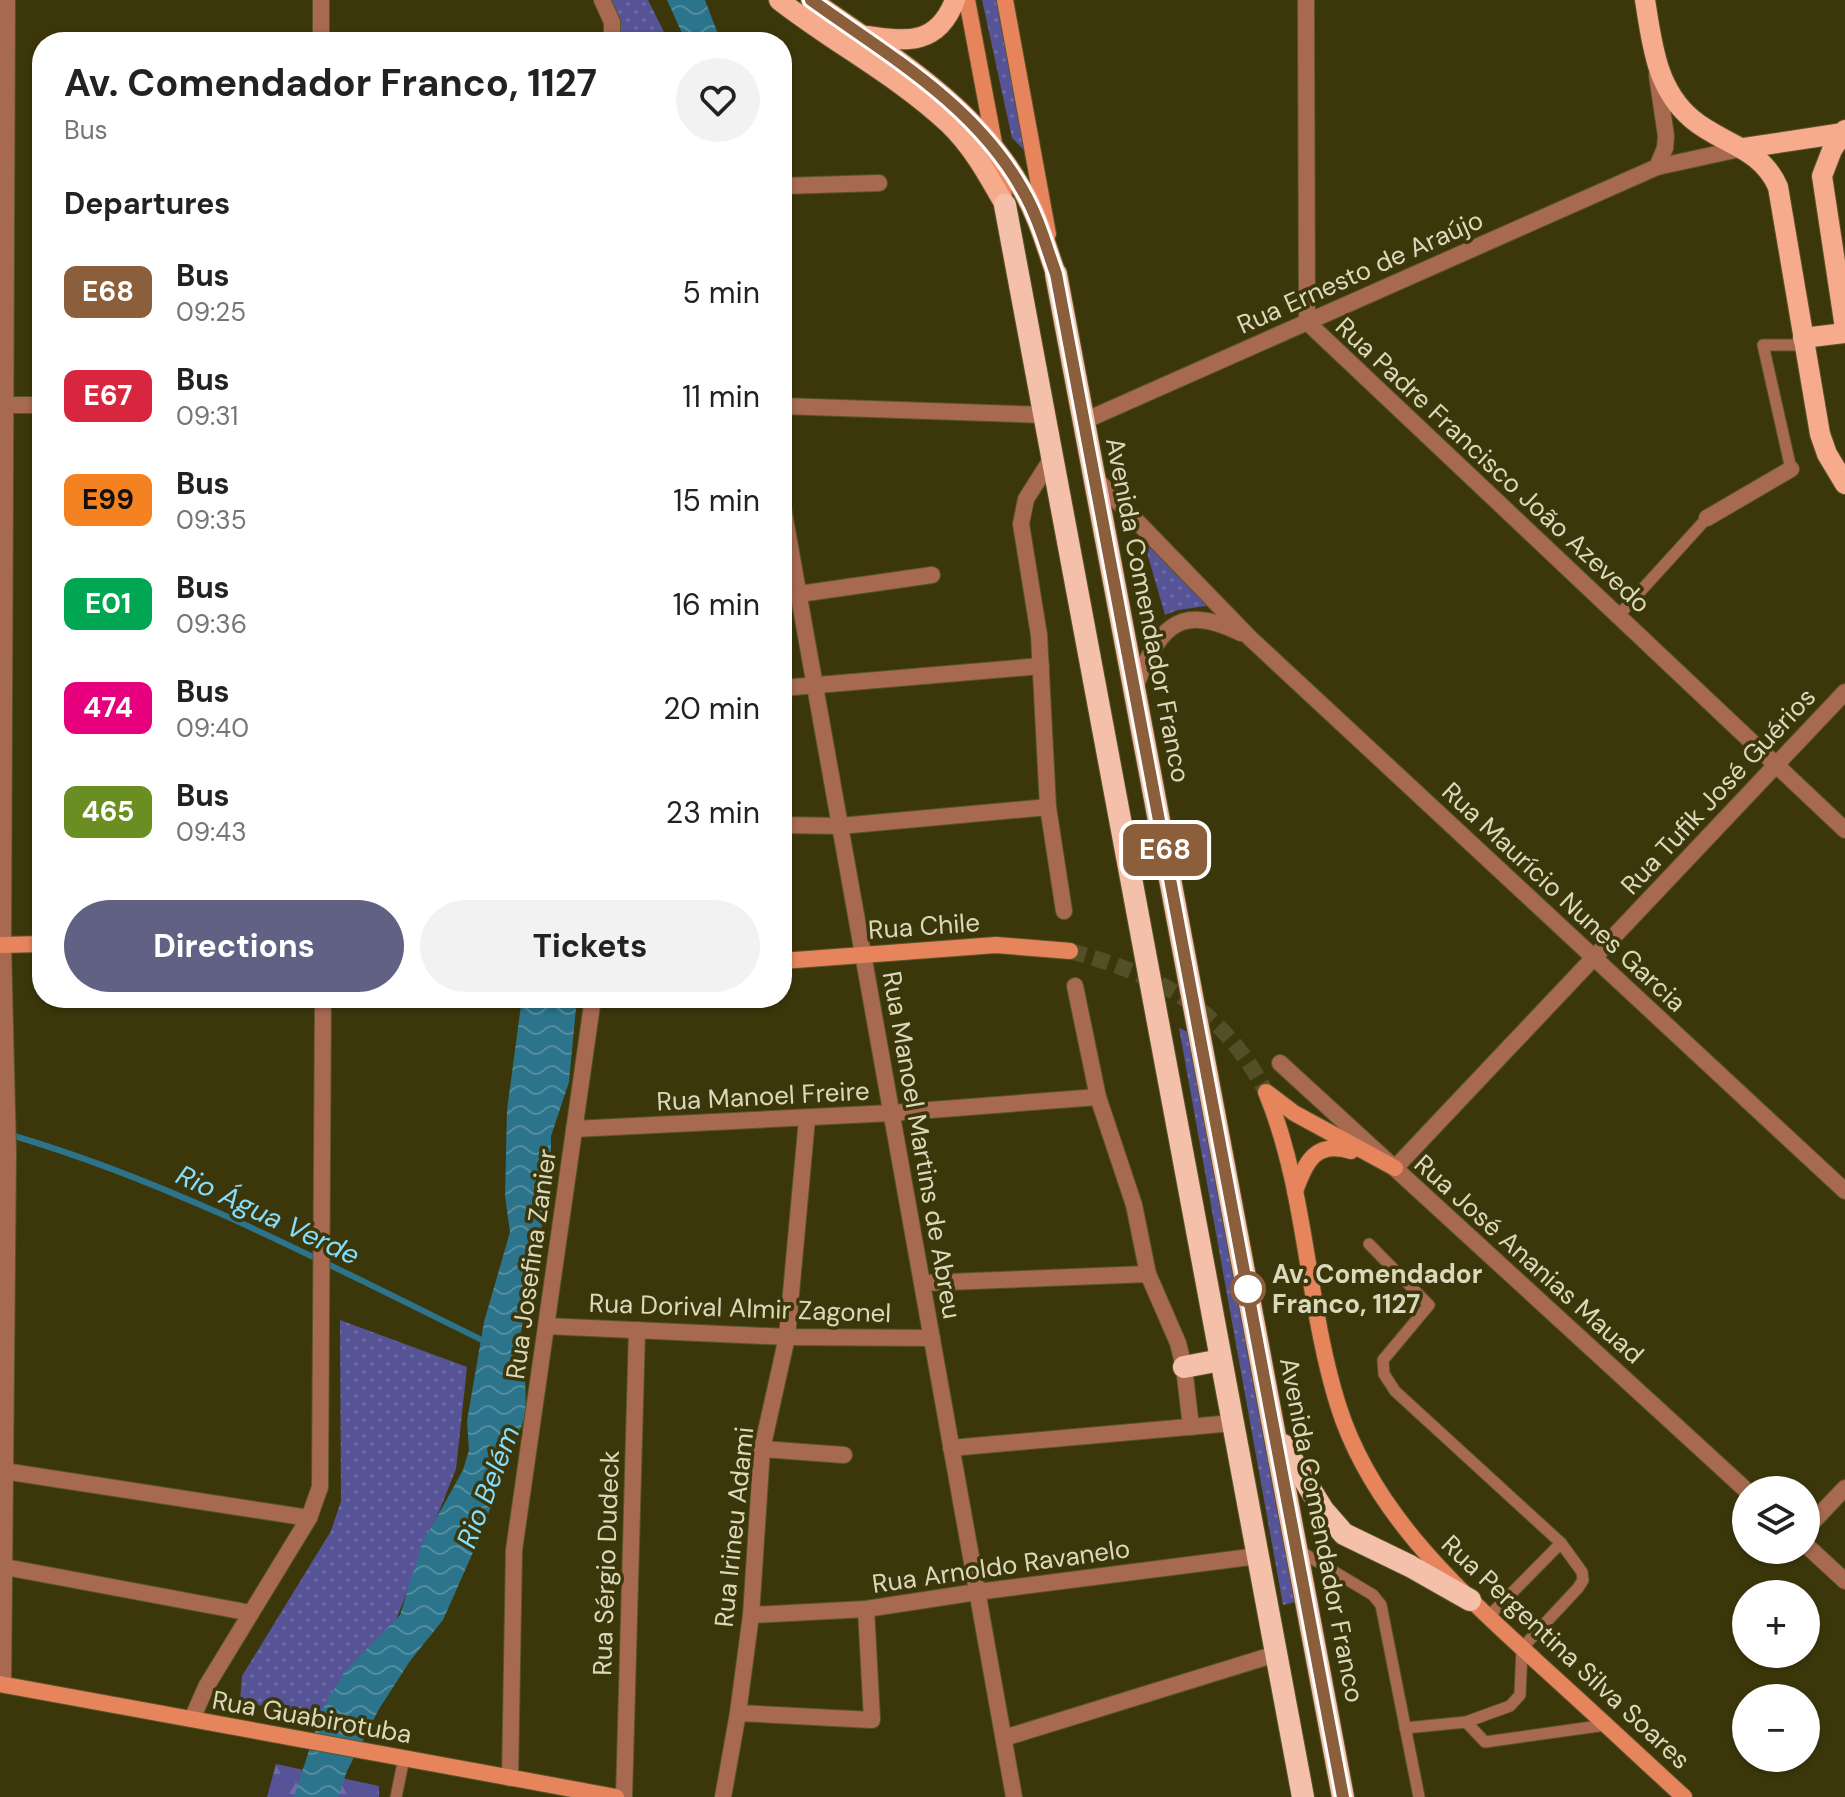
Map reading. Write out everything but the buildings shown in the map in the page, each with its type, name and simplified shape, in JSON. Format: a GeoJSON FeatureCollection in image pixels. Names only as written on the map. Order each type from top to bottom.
{"type":"FeatureCollection","features":[{"type":"Feature","properties":{"kind":"highway"},"geometry":{"type":"LineString","coordinates":[[1005,205],[1303,1797]]}},
{"type":"Feature","properties":{"kind":"highway","name":"Avenida Comendador Franco"},"geometry":{"type":"LineString","coordinates":[[1056,274],[1343,1797]]}},
{"type":"Feature","properties":{"kind":"highway"},"geometry":{"type":"LineString","coordinates":[[1184,1367],[1221,1360]]}},
{"type":"Feature","properties":{"kind":"highway"},"geometry":{"type":"LineString","coordinates":[[1274,1431],[1323,1510],[1344,1534],[1470,1600]]}},
{"type":"Feature","properties":{"kind":"main road"},"geometry":{"type":"LineString","coordinates":[[779,0],[901,86],[950,125],[983,166],[1005,205]]}},
{"type":"Feature","properties":{"kind":"main road"},"geometry":{"type":"LineString","coordinates":[[811,0],[946,97],[994,147],[1030,204],[1056,274]]}},
{"type":"Feature","properties":{"kind":"main road"},"geometry":{"type":"LineString","coordinates":[[861,35],[902,41],[921,37],[938,29],[947,19],[955,0]]}},
{"type":"Feature","properties":{"kind":"main road"},"geometry":{"type":"LineString","coordinates":[[967,0],[1005,205]]}},
{"type":"Feature","properties":{"kind":"main road","name":"Avenida Comendador Franco"},"geometry":{"type":"LineString","coordinates":[[1005,0],[1056,274]]}},
{"type":"Feature","properties":{"kind":"main road"},"geometry":{"type":"LineString","coordinates":[[1645,0],[1656,66],[1667,88],[1692,120],[1744,148],[1772,172],[1778,187],[1820,434],[1831,463],[1845,484]]}},
{"type":"Feature","properties":{"kind":"main road"},"geometry":{"type":"LineString","coordinates":[[1744,148],[1844,132]]}},
{"type":"Feature","properties":{"kind":"main road"},"geometry":{"type":"LineString","coordinates":[[1803,341],[1845,330],[1822,176],[1832,150],[1844,132]]}},
{"type":"Feature","properties":{"kind":"main road"},"geometry":{"type":"LineString","coordinates":[[1,945],[32,944]]}},
{"type":"Feature","properties":{"kind":"main road","name":"Rua Chile"},"geometry":{"type":"LineString","coordinates":[[792,960],[996,945],[1070,951]]}},
{"type":"Feature","properties":{"kind":"main road","name":"Rua Pergentina Silva Soares"},"geometry":{"type":"LineString","coordinates":[[1395,1168],[1294,1113],[1266,1092],[1278,1120],[1330,1373],[1349,1437],[1375,1486],[1402,1526],[1470,1600],[1684,1797]]}},
{"type":"Feature","properties":{"kind":"main road"},"geometry":{"type":"LineString","coordinates":[[1294,1192],[1310,1159],[1321,1149],[1334,1147],[1347,1150],[1395,1168]]}},
{"type":"Feature","properties":{"kind":"main road","name":"Rua Guabirotuba"},"geometry":{"type":"LineString","coordinates":[[1,1684],[616,1797]]}},
{"type":"Feature","properties":{"kind":"street"},"geometry":{"type":"LineString","coordinates":[[1,1684],[5,1567],[8,1151],[1,945],[2,405],[7,0]]}},
{"type":"Feature","properties":{"kind":"street"},"geometry":{"type":"LineString","coordinates":[[321,0],[321,32]]}},
{"type":"Feature","properties":{"kind":"street"},"geometry":{"type":"LineString","coordinates":[[602,0],[612,22],[612,32]]}},
{"type":"Feature","properties":{"kind":"street","name":"Rua Padre Francisco João Azevedo"},"geometry":{"type":"LineString","coordinates":[[1306,0],[1307,322],[1845,830]]}},
{"type":"Feature","properties":{"kind":"street"},"geometry":{"type":"LineString","coordinates":[[1656,66],[1666,136],[1657,167]]}},
{"type":"Feature","properties":{"kind":"street","name":"Rua Ernesto de Araújo"},"geometry":{"type":"LineString","coordinates":[[1084,421],[1657,167],[1744,148]]}},
{"type":"Feature","properties":{"kind":"street"},"geometry":{"type":"LineString","coordinates":[[792,186],[879,183]]}},
{"type":"Feature","properties":{"kind":"street"},"geometry":{"type":"LineString","coordinates":[[2,405],[32,405]]}},
{"type":"Feature","properties":{"kind":"street"},"geometry":{"type":"LineString","coordinates":[[792,406],[1044,415]]}},
{"type":"Feature","properties":{"kind":"street"},"geometry":{"type":"LineString","coordinates":[[1052,458],[1026,499],[1021,524],[1037,617],[1048,807],[1064,911]]}},
{"type":"Feature","properties":{"kind":"street"},"geometry":{"type":"LineString","coordinates":[[1707,518],[1791,469]]}},
{"type":"Feature","properties":{"kind":"street","name":"Rua Maurício Nunes Garcia"},"geometry":{"type":"LineString","coordinates":[[1095,478],[1250,638],[1845,1191]]}},
{"type":"Feature","properties":{"kind":"street","name":"Rua Manoel Martins de Abreu"},"geometry":{"type":"LineString","coordinates":[[792,556],[1014,1797]]}},
{"type":"Feature","properties":{"kind":"street"},"geometry":{"type":"LineString","coordinates":[[799,594],[932,575]]}},
{"type":"Feature","properties":{"kind":"street","name":"Rua Maurício Nunes Garcia"},"geometry":{"type":"LineString","coordinates":[[1134,689],[1158,639],[1175,625],[1200,620],[1229,627],[1250,638]]}},
{"type":"Feature","properties":{"kind":"street"},"geometry":{"type":"LineString","coordinates":[[792,687],[1041,666]]}},
{"type":"Feature","properties":{"kind":"street","name":"Rua Tufik José Guérios"},"geometry":{"type":"LineString","coordinates":[[1395,1168],[1845,692]]}},
{"type":"Feature","properties":{"kind":"street"},"geometry":{"type":"LineString","coordinates":[[792,825],[840,826],[1048,807]]}},
{"type":"Feature","properties":{"kind":"street"},"geometry":{"type":"LineString","coordinates":[[1075,986],[1098,1097],[1134,1205],[1148,1274],[1178,1343],[1191,1427]]}},
{"type":"Feature","properties":{"kind":"street"},"geometry":{"type":"LineString","coordinates":[[192,1719],[206,1687],[309,1518],[320,1487],[323,1008]]}},
{"type":"Feature","properties":{"kind":"street","name":"Rua Josefina Zanier"},"geometry":{"type":"LineString","coordinates":[[510,1778],[514,1550],[592,1008]]}},
{"type":"Feature","properties":{"kind":"street","name":"Rua José Ananias Mauad"},"geometry":{"type":"LineString","coordinates":[[1280,1063],[1732,1477]]}},
{"type":"Feature","properties":{"kind":"street","name":"Rua Manoel Freire"},"geometry":{"type":"LineString","coordinates":[[574,1129],[807,1119],[1098,1097]]}},
{"type":"Feature","properties":{"kind":"street","name":"Rua Irineu Adami"},"geometry":{"type":"LineString","coordinates":[[723,1797],[751,1615],[762,1449],[787,1337],[807,1119]]}},
{"type":"Feature","properties":{"kind":"street"},"geometry":{"type":"LineString","coordinates":[[922,1283],[1148,1274]]}},
{"type":"Feature","properties":{"kind":"street","name":"Rua Dorival Almir Zagonel"},"geometry":{"type":"LineString","coordinates":[[546,1326],[787,1337],[932,1338]]}},
{"type":"Feature","properties":{"kind":"street","name":"Rua Sérgio Dudeck"},"geometry":{"type":"LineString","coordinates":[[624,1797],[637,1330]]}},
{"type":"Feature","properties":{"kind":"street"},"geometry":{"type":"LineString","coordinates":[[951,1448],[1233,1423]]}},
{"type":"Feature","properties":{"kind":"street"},"geometry":{"type":"LineString","coordinates":[[762,1449],[844,1455]]}},
{"type":"Feature","properties":{"kind":"street"},"geometry":{"type":"LineString","coordinates":[[4,1471],[309,1518]]}},
{"type":"Feature","properties":{"kind":"street"},"geometry":{"type":"LineString","coordinates":[[1820,1514],[1845,1488]]}},
{"type":"Feature","properties":{"kind":"street","name":"Rua Arnoldo Ravanelo"},"geometry":{"type":"LineString","coordinates":[[751,1615],[866,1609],[1258,1556]]}},
{"type":"Feature","properties":{"kind":"street"},"geometry":{"type":"LineString","coordinates":[[1820,1558],[1845,1581]]}},
{"type":"Feature","properties":{"kind":"street"},"geometry":{"type":"LineString","coordinates":[[5,1567],[251,1613]]}},
{"type":"Feature","properties":{"kind":"street"},"geometry":{"type":"LineString","coordinates":[[738,1713],[872,1720],[866,1609]]}},
{"type":"Feature","properties":{"kind":"street"},"geometry":{"type":"LineString","coordinates":[[1004,1738],[1276,1654]]}},
{"type":"Feature","properties":{"kind":"lane"},"geometry":{"type":"LineString","coordinates":[[1791,469],[1763,345],[1803,341]]}},
{"type":"Feature","properties":{"kind":"lane"},"geometry":{"type":"LineString","coordinates":[[1618,616],[1707,518]]}},
{"type":"Feature","properties":{"kind":"lane"},"geometry":{"type":"LineString","coordinates":[[1369,1244],[1429,1305],[1383,1360],[1384,1374],[1395,1391],[1561,1543],[1582,1572],[1583,1580],[1522,1648],[1520,1695],[1510,1706],[1466,1722],[1405,1728]]}},
{"type":"Feature","properties":{"kind":"lane"},"geometry":{"type":"LineString","coordinates":[[1488,1617],[1561,1543]]}},
{"type":"Feature","properties":{"kind":"lane"},"geometry":{"type":"LineString","coordinates":[[1297,1549],[1373,1595],[1381,1605],[1419,1797]]}},
{"type":"Feature","properties":{"kind":"lane"},"geometry":{"type":"LineString","coordinates":[[1466,1722],[1485,1742],[1606,1725]]}},
{"type":"Feature","properties":{"kind":"lane"},"geometry":{"type":"LineString","coordinates":[[396,1797],[404,1758]]}},
{"type":"Feature","properties":{"kind":"green space"},"geometry":{"type":"Polygon","coordinates":[[[607,0],[648,0],[664,32],[612,32],[607,0]]]}},
{"type":"Feature","properties":{"kind":"green space"},"geometry":{"type":"Polygon","coordinates":[[[982,0],[997,0],[1027,153],[1012,138],[982,0]]]}},
{"type":"Feature","properties":{"kind":"green space"},"geometry":{"type":"Polygon","coordinates":[[[1149,544],[1213,605],[1165,615],[1146,549],[1149,544]]]}},
{"type":"Feature","properties":{"kind":"green space"},"geometry":{"type":"Polygon","coordinates":[[[1179,1028],[1197,1036],[1300,1601],[1283,1605],[1179,1028]]]}},
{"type":"Feature","properties":{"kind":"green space"},"geometry":{"type":"Polygon","coordinates":[[[340,1320],[467,1367],[456,1469],[386,1645],[339,1723],[240,1701],[242,1676],[331,1531],[341,1501],[340,1320]]]}},
{"type":"Feature","properties":{"kind":"green space"},"geometry":{"type":"Polygon","coordinates":[[[276,1764],[379,1786],[379,1797],[267,1797],[276,1764]]]}},
{"type":"Feature","properties":{"kind":"water"},"geometry":{"type":"Polygon","coordinates":[[[667,0],[705,0],[717,32],[681,32],[667,0]]]}},
{"type":"Feature","properties":{"kind":"water","name":"Rio Belém"},"geometry":{"type":"Polygon","coordinates":[[[521,1008],[576,1008],[569,1082],[551,1136],[551,1171],[519,1340],[525,1373],[526,1414],[478,1541],[443,1620],[410,1661],[379,1709],[347,1771],[338,1797],[294,1797],[322,1710],[345,1671],[400,1615],[422,1544],[463,1470],[469,1450],[467,1421],[484,1322],[510,1232],[505,1196],[507,1110],[521,1008]]]}},
{"type":"Feature","properties":{"kind":"waterway","name":"Rio Água Verde"},"geometry":{"type":"LineString","coordinates":[[11,1135],[134,1177],[194,1202],[488,1343]]}},
{"type":"Feature","properties":{"kind":"tunnel"},"geometry":{"type":"LineString","coordinates":[[1070,951],[1132,971],[1159,984],[1208,1016],[1229,1037],[1266,1092]]}},
{"type":"Feature","properties":{"kind":"bus line","name":"E68"},"geometry":{"type":"LineString","coordinates":[[811,0],[931,85],[976,126],[1023,191],[1036,217],[1056,274],[1343,1797]]}},
{"type":"Feature","properties":{"kind":"place","name":"Av. Comendador Franco, 1127"},"geometry":{"type":"Point","coordinates":[1248,1289]}}]}
